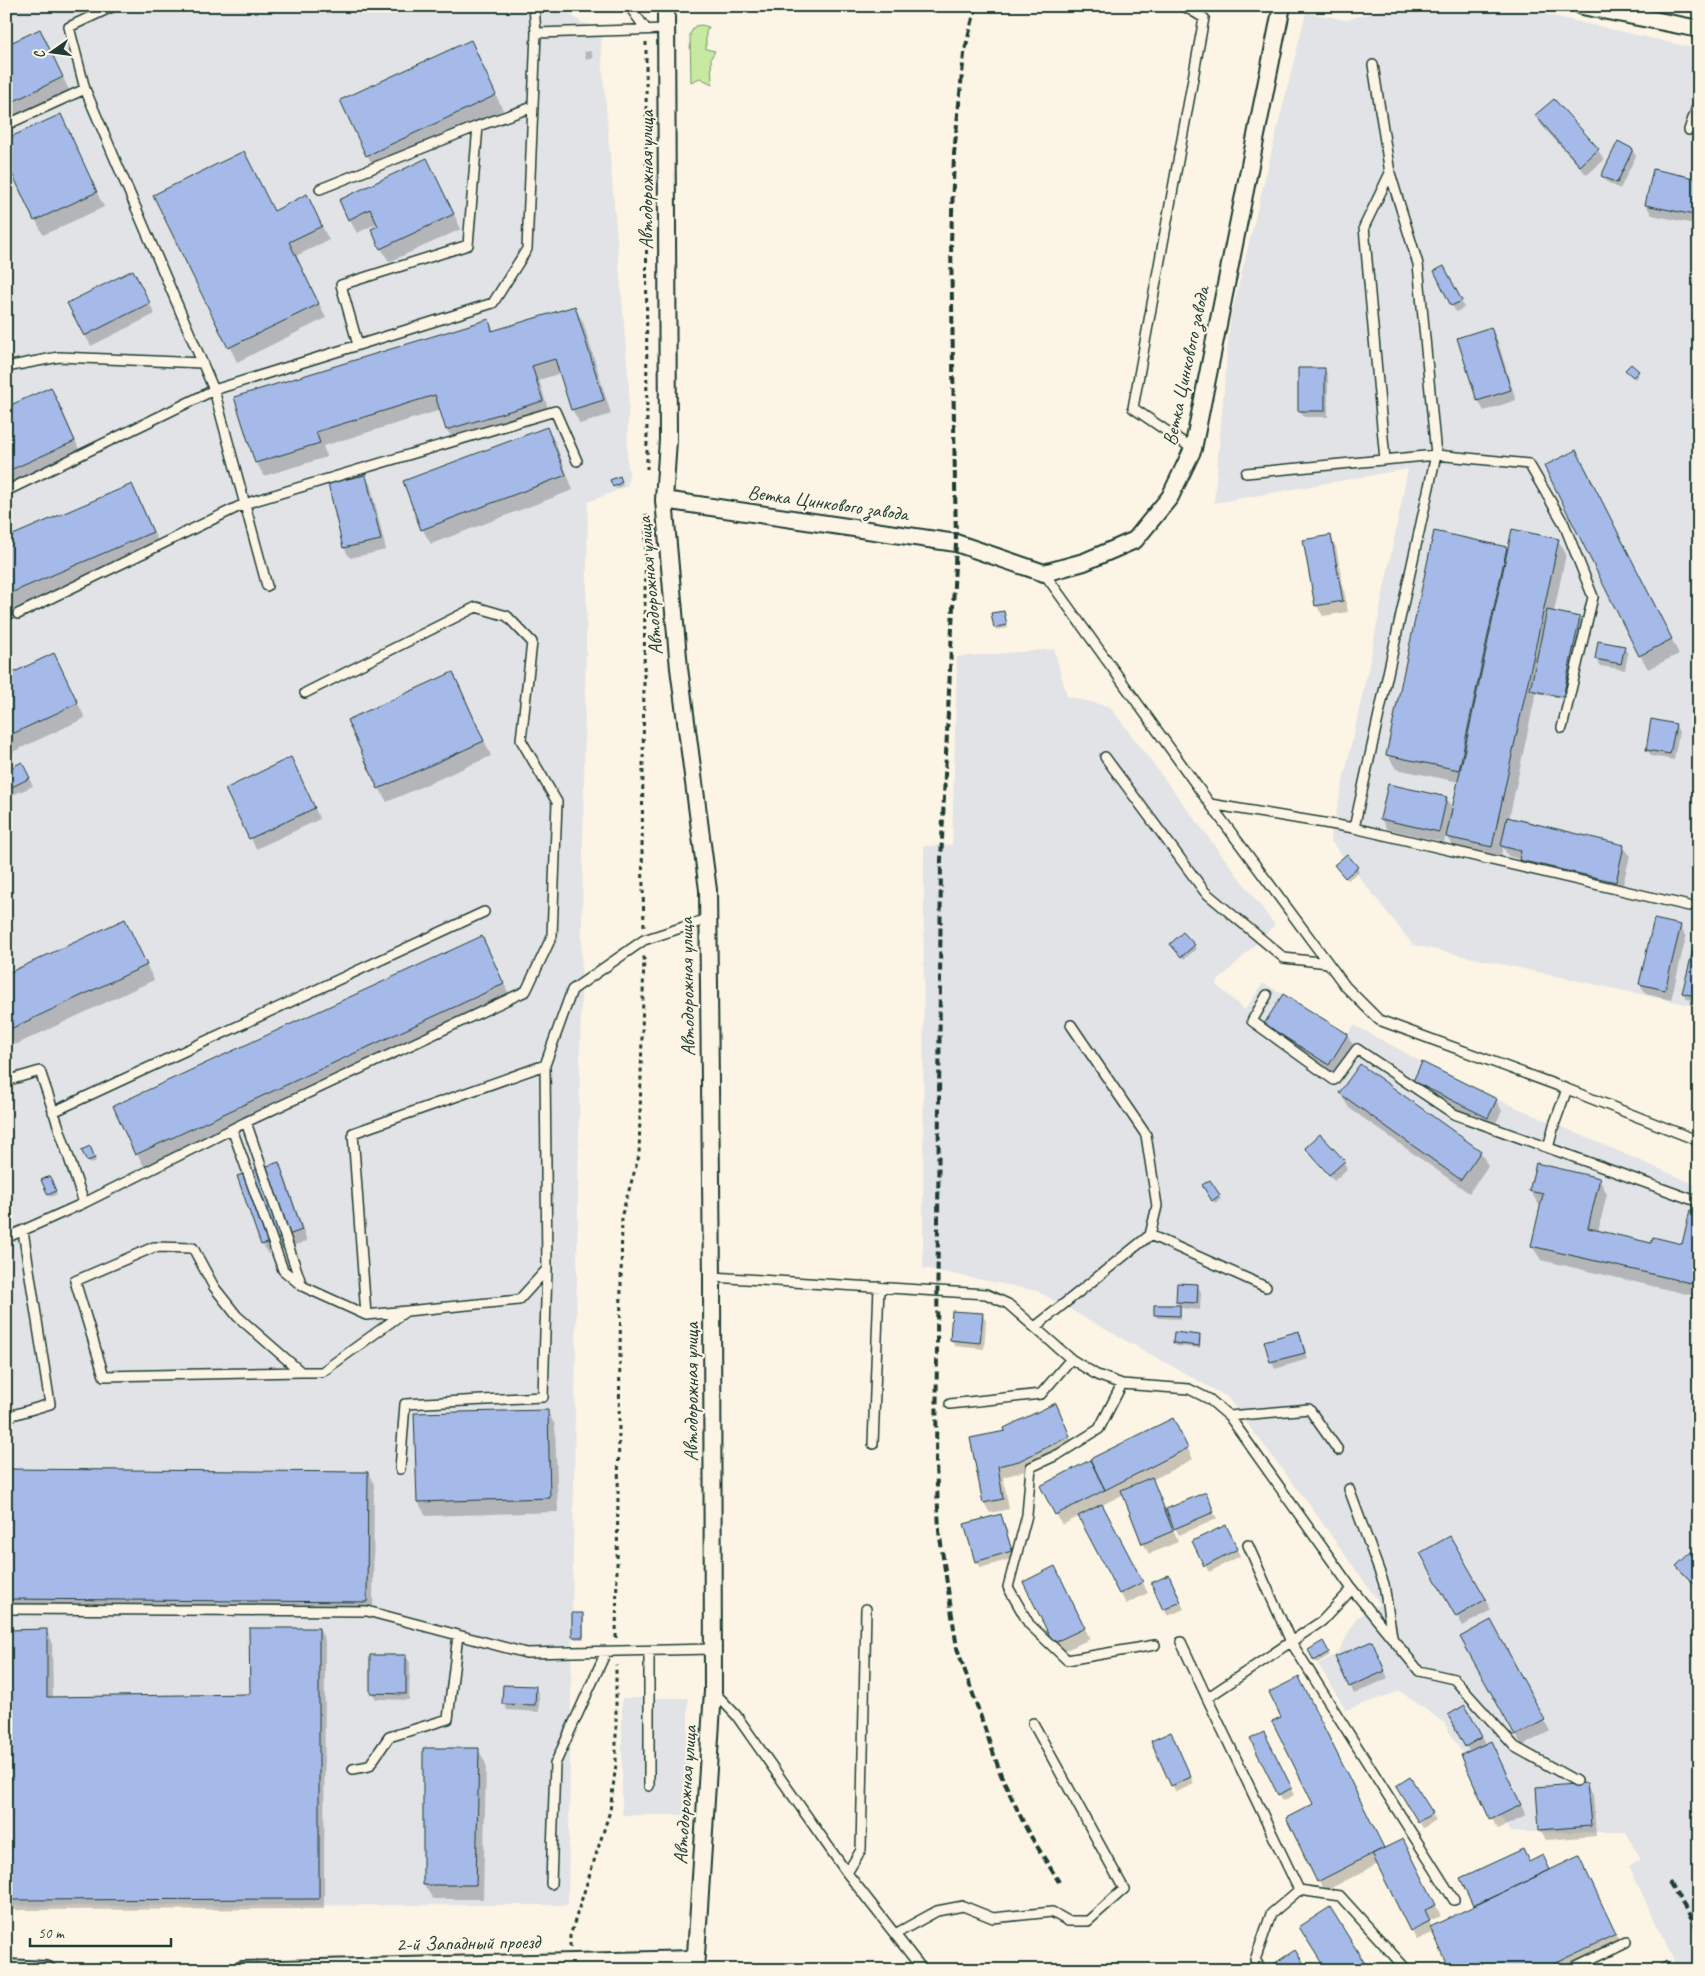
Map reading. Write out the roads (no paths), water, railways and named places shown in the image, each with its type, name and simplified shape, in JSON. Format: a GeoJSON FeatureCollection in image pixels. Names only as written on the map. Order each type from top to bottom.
{"type":"FeatureCollection","features":[{"type":"Feature","properties":{"kind":"street","name":"Автодорожная улица"},"geometry":{"type":"LineString","coordinates":[[666,6],[668,440],[664,500],[679,668],[708,890],[712,1277],[713,1691],[695,1964]]}},
{"type":"Feature","properties":{"kind":"street","name":"Ветка Цинкового завода"},"geometry":{"type":"LineString","coordinates":[[664,500],[956,543],[1044,574],[1084,562],[1135,540],[1170,497],[1193,449],[1282,6]]}},
{"type":"Feature","properties":{"kind":"street"},"geometry":{"type":"LineString","coordinates":[[1582,6],[1699,29]]}},
{"type":"Feature","properties":{"kind":"street","name":"2-й Западный проезд"},"geometry":{"type":"LineString","coordinates":[[242,1970],[570,1962],[695,1964]]}},
{"type":"Feature","properties":{"kind":"street"},"geometry":{"type":"LineString","coordinates":[[6,1968],[47,1970]]}},
{"type":"Feature","properties":{"kind":"lane"},"geometry":{"type":"LineString","coordinates":[[114,6],[69,27],[85,89],[214,390],[267,586]]}},
{"type":"Feature","properties":{"kind":"lane"},"geometry":{"type":"LineString","coordinates":[[6,491],[214,390],[493,303],[527,249],[536,33],[534,6]]}},
{"type":"Feature","properties":{"kind":"lane"},"geometry":{"type":"LineString","coordinates":[[629,6],[646,29]]}},
{"type":"Feature","properties":{"kind":"lane"},"geometry":{"type":"LineString","coordinates":[[1184,6],[1204,18],[1133,408],[1193,449]]}},
{"type":"Feature","properties":{"kind":"lane"},"geometry":{"type":"LineString","coordinates":[[536,33],[666,29]]}},
{"type":"Feature","properties":{"kind":"lane"},"geometry":{"type":"LineString","coordinates":[[1354,828],[1436,455],[1418,264],[1390,173],[1372,65]]}},
{"type":"Feature","properties":{"kind":"lane"},"geometry":{"type":"LineString","coordinates":[[6,125],[85,89]]}},
{"type":"Feature","properties":{"kind":"lane"},"geometry":{"type":"LineString","coordinates":[[1688,130],[1699,101]]}},
{"type":"Feature","properties":{"kind":"lane"},"geometry":{"type":"LineString","coordinates":[[320,189],[478,126],[533,107]]}},
{"type":"Feature","properties":{"kind":"lane"},"geometry":{"type":"LineString","coordinates":[[358,345],[341,285],[468,245],[478,126]]}},
{"type":"Feature","properties":{"kind":"lane"},"geometry":{"type":"LineString","coordinates":[[1385,460],[1364,226],[1390,173]]}},
{"type":"Feature","properties":{"kind":"lane"},"geometry":{"type":"LineString","coordinates":[[6,367],[59,358],[202,363]]}},
{"type":"Feature","properties":{"kind":"lane"},"geometry":{"type":"LineString","coordinates":[[18,614],[244,504],[555,411],[577,461]]}},
{"type":"Feature","properties":{"kind":"lane"},"geometry":{"type":"LineString","coordinates":[[1246,473],[1436,455],[1529,464],[1564,524],[1593,597],[1562,728]]}},
{"type":"Feature","properties":{"kind":"lane"},"geometry":{"type":"LineString","coordinates":[[1044,574],[1210,804],[1346,987],[1379,1020],[1567,1089],[1699,1141]]}},
{"type":"Feature","properties":{"kind":"lane"},"geometry":{"type":"LineString","coordinates":[[6,1238],[84,1203],[246,1122],[526,991],[552,936],[557,802],[521,740],[532,642],[508,616],[476,607],[305,693]]}},
{"type":"Feature","properties":{"kind":"lane"},"geometry":{"type":"LineString","coordinates":[[1105,757],[1205,892],[1284,958],[1328,963]]}},
{"type":"Feature","properties":{"kind":"lane"},"geometry":{"type":"LineString","coordinates":[[1210,804],[1354,828],[1689,906]]}},
{"type":"Feature","properties":{"kind":"lane"},"geometry":{"type":"LineString","coordinates":[[53,1112],[484,912]]}},
{"type":"Feature","properties":{"kind":"lane"},"geometry":{"type":"LineString","coordinates":[[400,1470],[405,1404],[543,1398],[547,1269],[545,1064],[572,990],[644,940],[708,919]]}},
{"type":"Feature","properties":{"kind":"lane"},"geometry":{"type":"LineString","coordinates":[[1267,995],[1252,1021],[1334,1080],[1357,1049],[1454,1114],[1699,1202]]}},
{"type":"Feature","properties":{"kind":"lane"},"geometry":{"type":"LineString","coordinates":[[1035,1327],[1150,1234],[1157,1206],[1146,1135],[1071,1025]]}},
{"type":"Feature","properties":{"kind":"lane"},"geometry":{"type":"LineString","coordinates":[[366,1315],[353,1132],[545,1064]]}},
{"type":"Feature","properties":{"kind":"lane"},"geometry":{"type":"LineString","coordinates":[[6,1081],[40,1071],[84,1203]]}},
{"type":"Feature","properties":{"kind":"lane"},"geometry":{"type":"LineString","coordinates":[[1548,1148],[1567,1089]]}},
{"type":"Feature","properties":{"kind":"lane"},"geometry":{"type":"LineString","coordinates":[[246,1122],[302,1286]]}},
{"type":"Feature","properties":{"kind":"lane"},"geometry":{"type":"LineString","coordinates":[[232,1129],[283,1270],[302,1286],[366,1315],[519,1300],[547,1269]]}},
{"type":"Feature","properties":{"kind":"lane"},"geometry":{"type":"LineString","coordinates":[[6,1417],[50,1404],[23,1231]]}},
{"type":"Feature","properties":{"kind":"lane"},"geometry":{"type":"LineString","coordinates":[[1150,1234],[1266,1287]]}},
{"type":"Feature","properties":{"kind":"lane"},"geometry":{"type":"LineString","coordinates":[[301,1372],[237,1316],[214,1286],[193,1248],[154,1247],[75,1281],[104,1376],[322,1372],[406,1311]]}},
{"type":"Feature","properties":{"kind":"lane"},"geometry":{"type":"LineString","coordinates":[[712,1277],[986,1294],[1008,1304],[1071,1359],[1098,1375],[1122,1384],[1189,1389],[1209,1400],[1229,1416],[1352,1589],[1419,1672],[1454,1679],[1515,1747],[1576,1781]]}},
{"type":"Feature","properties":{"kind":"lane"},"geometry":{"type":"LineString","coordinates":[[873,1444],[879,1287]]}},
{"type":"Feature","properties":{"kind":"lane"},"geometry":{"type":"LineString","coordinates":[[950,1404],[1041,1394],[1071,1359]]}},
{"type":"Feature","properties":{"kind":"lane"},"geometry":{"type":"LineString","coordinates":[[1122,1384],[1099,1429],[1059,1454],[1032,1467],[1027,1515],[1008,1587],[1028,1624],[1067,1660],[1155,1645]]}},
{"type":"Feature","properties":{"kind":"lane"},"geometry":{"type":"LineString","coordinates":[[1229,1416],[1309,1409],[1338,1450]]}},
{"type":"Feature","properties":{"kind":"lane"},"geometry":{"type":"LineString","coordinates":[[1349,1488],[1384,1584],[1392,1638]]}},
{"type":"Feature","properties":{"kind":"lane"},"geometry":{"type":"LineString","coordinates":[[1248,1544],[1291,1642],[1454,1900]]}},
{"type":"Feature","properties":{"kind":"lane"},"geometry":{"type":"LineString","coordinates":[[1207,1698],[1322,1621],[1352,1589]]}},
{"type":"Feature","properties":{"kind":"lane"},"geometry":{"type":"LineString","coordinates":[[6,1609],[367,1611],[526,1653],[713,1649]]}},
{"type":"Feature","properties":{"kind":"lane"},"geometry":{"type":"LineString","coordinates":[[847,1872],[861,1850],[866,1609]]}},
{"type":"Feature","properties":{"kind":"lane"},"geometry":{"type":"LineString","coordinates":[[353,1769],[369,1766],[389,1737],[448,1720],[458,1635]]}},
{"type":"Feature","properties":{"kind":"lane"},"geometry":{"type":"LineString","coordinates":[[1181,1642],[1299,1890]]}},
{"type":"Feature","properties":{"kind":"lane"},"geometry":{"type":"LineString","coordinates":[[649,1651],[649,1786]]}},
{"type":"Feature","properties":{"kind":"lane"},"geometry":{"type":"LineString","coordinates":[[551,1884],[555,1764],[606,1652]]}},
{"type":"Feature","properties":{"kind":"lane"},"geometry":{"type":"LineString","coordinates":[[713,1691],[736,1714],[847,1872],[923,1970]]}},
{"type":"Feature","properties":{"kind":"lane"},"geometry":{"type":"LineString","coordinates":[[895,1934],[937,1911],[964,1906],[993,1918],[1052,1912],[1068,1921],[1088,1921],[1124,1889],[1033,1723]]}},
{"type":"Feature","properties":{"kind":"lane"},"geometry":{"type":"LineString","coordinates":[[1262,1970],[1255,1960],[1271,1914],[1299,1890],[1340,1896],[1407,1970]]}},
{"type":"Feature","properties":{"kind":"lane"},"geometry":{"type":"LineString","coordinates":[[1568,1970],[1626,1942]]}},
{"type":"Feature","properties":{"kind":"railway"},"geometry":{"type":"LineString","coordinates":[[976,6],[964,54],[954,154],[951,243],[956,543],[941,860],[936,1464],[939,1531],[957,1648],[1001,1775],[1027,1830],[1059,1882]]}},
{"type":"Feature","properties":{"kind":"railway"},"geometry":{"type":"LineString","coordinates":[[1669,1882],[1699,1930]]}}]}
